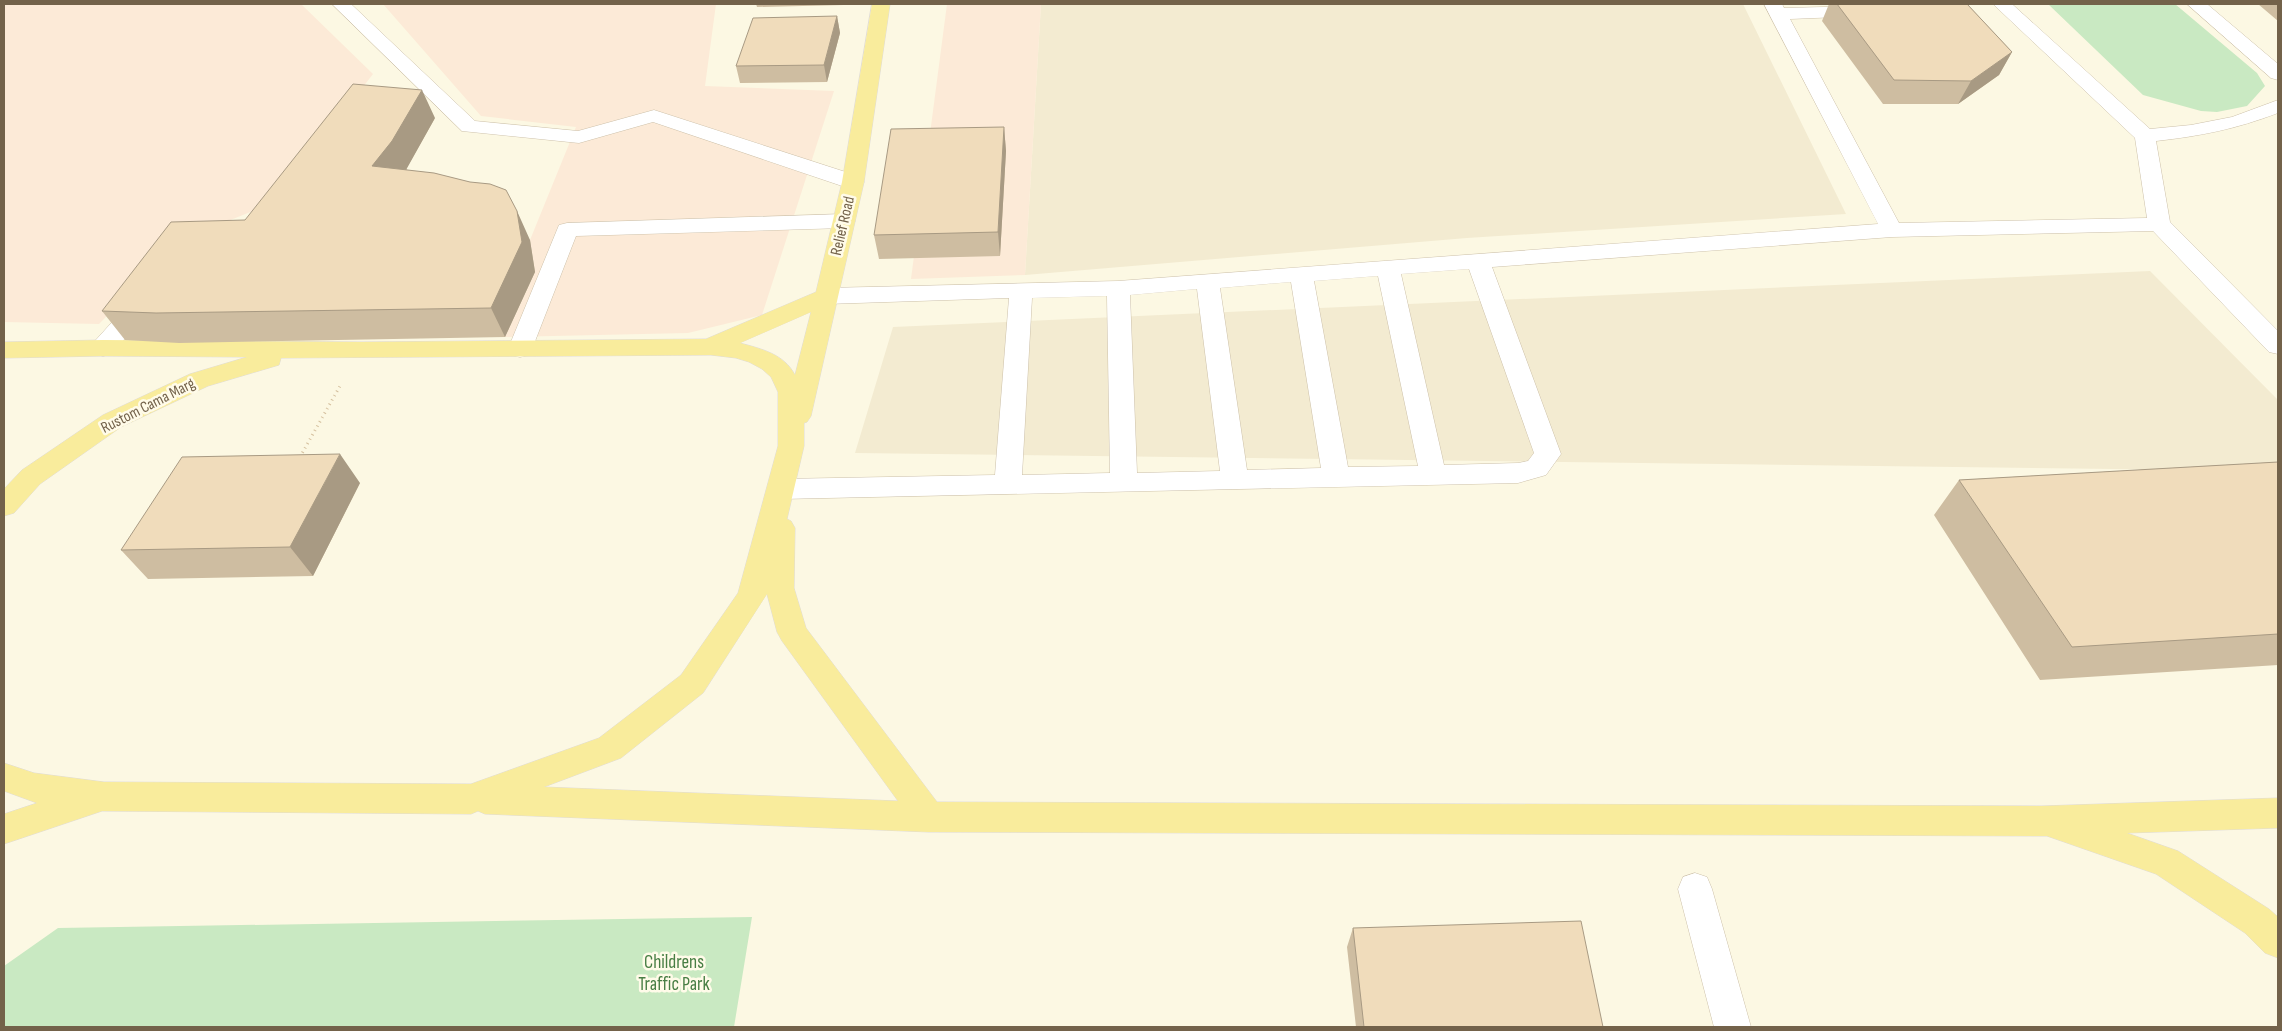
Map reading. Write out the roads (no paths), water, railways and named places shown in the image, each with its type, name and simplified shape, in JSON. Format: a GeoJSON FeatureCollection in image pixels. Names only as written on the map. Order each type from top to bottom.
{"type":"FeatureCollection","features":[{"type":"Feature","properties":{"kind":"main road","name":"Relief Road"},"geometry":{"type":"LineString","coordinates":[[791,446],[853,182],[880,4]]}},
{"type":"Feature","properties":{"kind":"main road"},"geometry":{"type":"LineString","coordinates":[[711,347],[826,296]]}},
{"type":"Feature","properties":{"kind":"main road"},"geometry":{"type":"LineString","coordinates":[[4,350],[103,348],[361,350],[711,347],[736,350],[758,356],[771,363],[781,372],[791,392],[791,446],[752,596],[692,684],[610,748],[471,799]]}},
{"type":"Feature","properties":{"kind":"main road","name":"Rustom Cama Marg"},"geometry":{"type":"LineString","coordinates":[[4,506],[31,478],[112,420],[199,380],[258,361],[316,350]]}},
{"type":"Feature","properties":{"kind":"main road"},"geometry":{"type":"LineString","coordinates":[[781,489],[780,588],[792,632],[929,817]]}},
{"type":"Feature","properties":{"kind":"main road"},"geometry":{"type":"LineString","coordinates":[[4,777],[34,788],[104,797],[471,799],[929,817],[2042,821],[2278,813]]}},
{"type":"Feature","properties":{"kind":"main road"},"geometry":{"type":"LineString","coordinates":[[4,829],[104,797]]}},
{"type":"Feature","properties":{"kind":"main road"},"geometry":{"type":"LineString","coordinates":[[2042,821],[2166,862],[2257,921],[2278,941]]}},
{"type":"Feature","properties":{"kind":"street"},"geometry":{"type":"LineString","coordinates":[[340,4],[469,127],[579,137],[654,116],[853,182]]}},
{"type":"Feature","properties":{"kind":"street"},"geometry":{"type":"LineString","coordinates":[[2002,4],[2145,136],[2159,224],[2278,346]]}},
{"type":"Feature","properties":{"kind":"street"},"geometry":{"type":"LineString","coordinates":[[2196,4],[2278,74]]}},
{"type":"Feature","properties":{"kind":"street"},"geometry":{"type":"LineString","coordinates":[[1879,10],[1775,9],[1892,230]]}},
{"type":"Feature","properties":{"kind":"street"},"geometry":{"type":"LineString","coordinates":[[2145,136],[2191,131],[2237,122],[2278,106]]}},
{"type":"Feature","properties":{"kind":"street"},"geometry":{"type":"LineString","coordinates":[[520,349],[567,230],[844,221]]}},
{"type":"Feature","properties":{"kind":"street"},"geometry":{"type":"LineString","coordinates":[[826,296],[1118,288],[1892,230],[2159,224]]}},
{"type":"Feature","properties":{"kind":"street"},"geometry":{"type":"LineString","coordinates":[[781,489],[1518,473],[1538,468],[1548,454],[1478,261]]}},
{"type":"Feature","properties":{"kind":"street"},"geometry":{"type":"LineString","coordinates":[[1388,268],[1433,474]]}},
{"type":"Feature","properties":{"kind":"street"},"geometry":{"type":"LineString","coordinates":[[1301,274],[1336,477]]}},
{"type":"Feature","properties":{"kind":"street"},"geometry":{"type":"LineString","coordinates":[[1207,281],[1235,480]]}},
{"type":"Feature","properties":{"kind":"street"},"geometry":{"type":"LineString","coordinates":[[103,348],[156,287]]}},
{"type":"Feature","properties":{"kind":"street"},"geometry":{"type":"LineString","coordinates":[[1118,288],[1124,483]]}},
{"type":"Feature","properties":{"kind":"street"},"geometry":{"type":"LineString","coordinates":[[1008,484],[1021,290]]}},
{"type":"Feature","properties":{"kind":"street"},"geometry":{"type":"LineString","coordinates":[[1696,889],[1733,1027]]}},
{"type":"Feature","properties":{"kind":"park label","name":"Childrens Traffic Park"},"geometry":{"type":"Point","coordinates":[674,973]}}]}
